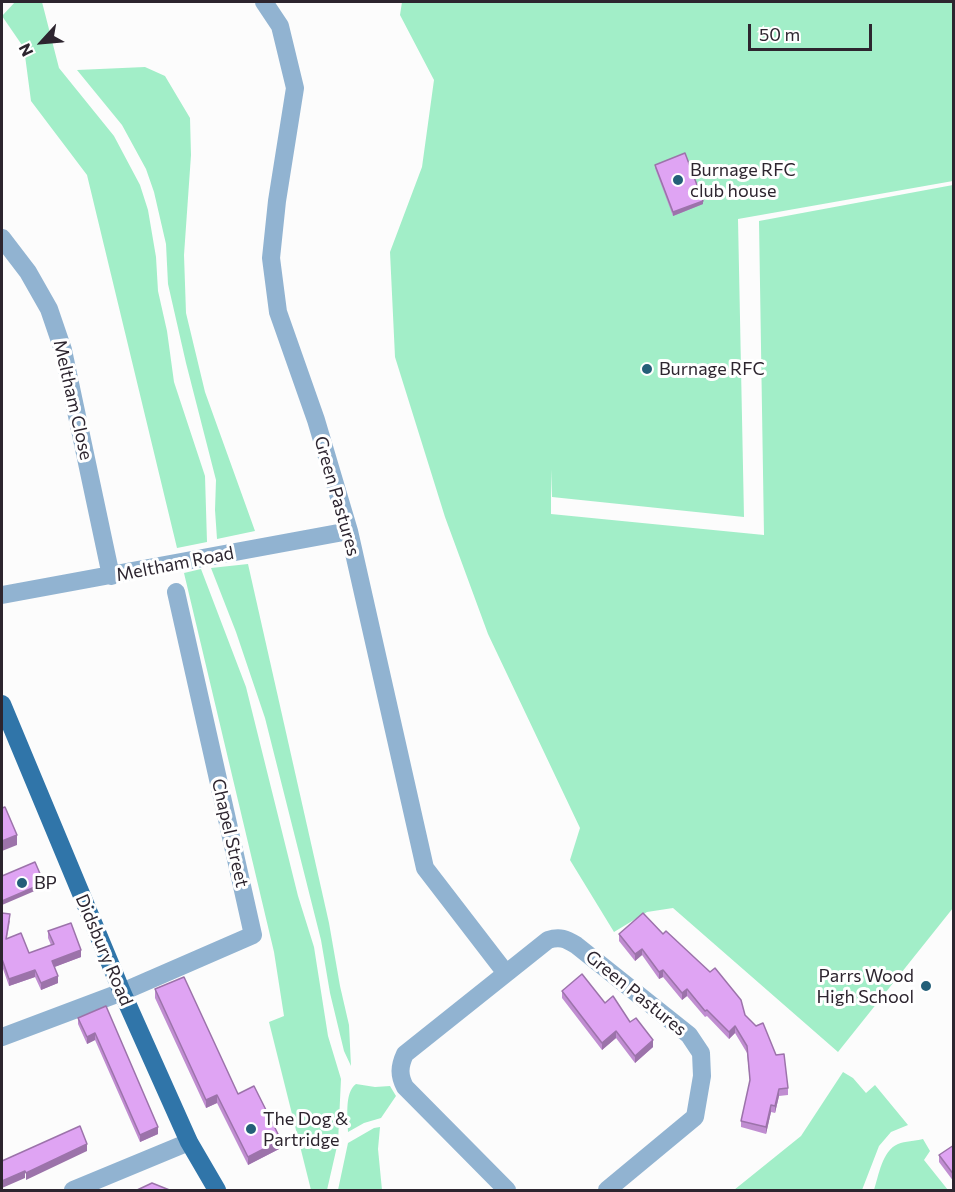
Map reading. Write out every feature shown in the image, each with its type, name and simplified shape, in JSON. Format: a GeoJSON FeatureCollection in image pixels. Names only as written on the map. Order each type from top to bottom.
{"type":"FeatureCollection","features":[{"type":"Feature","properties":{"kind":"main road","name":"Didsbury Road"},"geometry":{"type":"LineString","coordinates":[[2,704],[122,992],[189,1142],[218,1191]]}},
{"type":"Feature","properties":{"kind":"street","name":"Green Pastures"},"geometry":{"type":"LineString","coordinates":[[264,2],[280,26],[295,88],[277,201],[271,258],[278,312],[316,420],[349,531],[425,868],[505,972]]}},
{"type":"Feature","properties":{"kind":"street","name":"Meltham Close"},"geometry":{"type":"LineString","coordinates":[[2,238],[28,272],[49,309],[56,330],[80,427],[111,576]]}},
{"type":"Feature","properties":{"kind":"street","name":"Meltham Road"},"geometry":{"type":"LineString","coordinates":[[2,595],[349,531]]}},
{"type":"Feature","properties":{"kind":"street","name":"Chapel Street"},"geometry":{"type":"LineString","coordinates":[[122,992],[252,935],[176,592]]}},
{"type":"Feature","properties":{"kind":"street","name":"Green Pastures"},"geometry":{"type":"LineString","coordinates":[[507,1191],[405,1087],[399,1071],[405,1054],[505,972],[548,940],[563,938],[576,945],[689,1035],[701,1053],[702,1076],[695,1117],[607,1191]]}},
{"type":"Feature","properties":{"kind":"street"},"geometry":{"type":"LineString","coordinates":[[2,1037],[122,992]]}},
{"type":"Feature","properties":{"kind":"street"},"geometry":{"type":"LineString","coordinates":[[73,1191],[189,1142]]}},
{"type":"Feature","properties":{"kind":"green space"},"geometry":{"type":"Polygon","coordinates":[[[15,2],[42,2],[59,68],[114,136],[140,185],[148,210],[156,257],[158,291],[167,331],[174,382],[205,476],[207,542],[177,548],[87,175],[31,101],[24,48],[2,16],[15,2]]]}},
{"type":"Feature","properties":{"kind":"green space"},"geometry":{"type":"Polygon","coordinates":[[[402,2],[953,2],[953,181],[738,219],[744,517],[552,497],[551,469],[551,514],[764,535],[759,221],[953,185],[953,908],[838,1052],[673,908],[647,912],[614,932],[570,860],[580,828],[488,634],[445,517],[395,357],[390,252],[422,167],[434,80],[400,15],[402,2]]]}},
{"type":"Feature","properties":{"kind":"green space"},"geometry":{"type":"Polygon","coordinates":[[[145,67],[165,76],[190,118],[191,155],[184,255],[186,313],[205,392],[255,531],[217,539],[216,480],[168,284],[166,244],[154,192],[146,169],[122,125],[77,70],[145,67]]]}},
{"type":"Feature","properties":{"kind":"green space"},"geometry":{"type":"Polygon","coordinates":[[[248,564],[329,923],[349,1025],[351,1066],[344,1051],[330,993],[321,940],[265,718],[236,632],[211,568],[248,564]]]}},
{"type":"Feature","properties":{"kind":"green space"},"geometry":{"type":"Polygon","coordinates":[[[201,569],[246,687],[298,896],[314,947],[328,1036],[341,1079],[338,1142],[327,1190],[311,1190],[269,1022],[284,1016],[274,952],[184,573],[201,569]]]}},
{"type":"Feature","properties":{"kind":"green space"},"geometry":{"type":"Polygon","coordinates":[[[843,1072],[853,1078],[866,1093],[875,1085],[908,1125],[891,1132],[879,1146],[862,1190],[734,1190],[801,1136],[843,1072]]]}},
{"type":"Feature","properties":{"kind":"green space"},"geometry":{"type":"Polygon","coordinates":[[[356,1084],[375,1087],[390,1086],[396,1096],[381,1118],[364,1123],[348,1132],[348,1099],[356,1084]]]}},
{"type":"Feature","properties":{"kind":"green space"},"geometry":{"type":"Polygon","coordinates":[[[380,1127],[378,1149],[382,1190],[338,1190],[348,1143],[380,1127]]]}},
{"type":"Feature","properties":{"kind":"green space"},"geometry":{"type":"Polygon","coordinates":[[[923,1139],[930,1151],[924,1160],[948,1190],[874,1190],[888,1152],[901,1143],[923,1139]]]}},
{"type":"Feature","properties":{"kind":"building"},"geometry":{"type":"Polygon","coordinates":[[[685,153],[703,201],[673,212],[655,165],[685,153]]]}},
{"type":"Feature","properties":{"kind":"building"},"geometry":{"type":"Polygon","coordinates":[[[5,807],[17,835],[2,841],[2,808],[5,807]]]}},
{"type":"Feature","properties":{"kind":"building","name":"BP"},"geometry":{"type":"Polygon","coordinates":[[[35,862],[44,883],[2,901],[2,876],[35,862]]]}},
{"type":"Feature","properties":{"kind":"building"},"geometry":{"type":"Polygon","coordinates":[[[2,913],[10,914],[6,939],[21,933],[29,953],[54,944],[48,931],[71,923],[81,950],[52,961],[58,976],[41,983],[35,970],[9,979],[2,959],[2,913]]]}},
{"type":"Feature","properties":{"kind":"building"},"geometry":{"type":"Polygon","coordinates":[[[643,913],[663,934],[666,931],[710,972],[715,968],[741,1000],[745,1015],[756,1026],[763,1023],[776,1055],[784,1054],[788,1088],[779,1089],[775,1106],[771,1105],[766,1127],[741,1121],[750,1080],[747,1046],[735,1026],[729,1032],[707,1010],[705,1011],[687,989],[682,993],[663,970],[659,972],[642,949],[635,954],[619,934],[643,913]]]}},
{"type":"Feature","properties":{"kind":"building"},"geometry":{"type":"Polygon","coordinates":[[[582,974],[605,1003],[613,996],[630,1022],[636,1018],[653,1040],[635,1056],[616,1031],[602,1043],[562,991],[582,974]]]}},
{"type":"Feature","properties":{"kind":"building"},"geometry":{"type":"Polygon","coordinates":[[[184,977],[238,1094],[254,1086],[281,1140],[248,1157],[217,1095],[206,1100],[155,989],[184,977]]]}},
{"type":"Feature","properties":{"kind":"building"},"geometry":{"type":"Polygon","coordinates":[[[106,1006],[158,1127],[140,1135],[95,1033],[87,1037],[78,1018],[106,1006]]]}},
{"type":"Feature","properties":{"kind":"building"},"geometry":{"type":"Polygon","coordinates":[[[80,1126],[87,1144],[26,1173],[25,1171],[2,1181],[2,1161],[80,1126]]]}},
{"type":"Feature","properties":{"kind":"building"},"geometry":{"type":"Polygon","coordinates":[[[954,1145],[954,1175],[939,1155],[954,1145]]]}},
{"type":"Feature","properties":{"kind":"building"},"geometry":{"type":"Polygon","coordinates":[[[152,1183],[172,1191],[135,1191],[152,1183]]]}},
{"type":"Feature","properties":{"kind":"place","name":"Burnage RFC club house"},"geometry":{"type":"Point","coordinates":[678,180]}},
{"type":"Feature","properties":{"kind":"place","name":"Burnage RFC"},"geometry":{"type":"Point","coordinates":[647,369]}},
{"type":"Feature","properties":{"kind":"place","name":"BP"},"geometry":{"type":"Point","coordinates":[22,883]}},
{"type":"Feature","properties":{"kind":"place","name":"Parrs Wood High School"},"geometry":{"type":"Point","coordinates":[926,986]}},
{"type":"Feature","properties":{"kind":"place","name":"The Dog & Partridge"},"geometry":{"type":"Point","coordinates":[251,1129]}}]}
